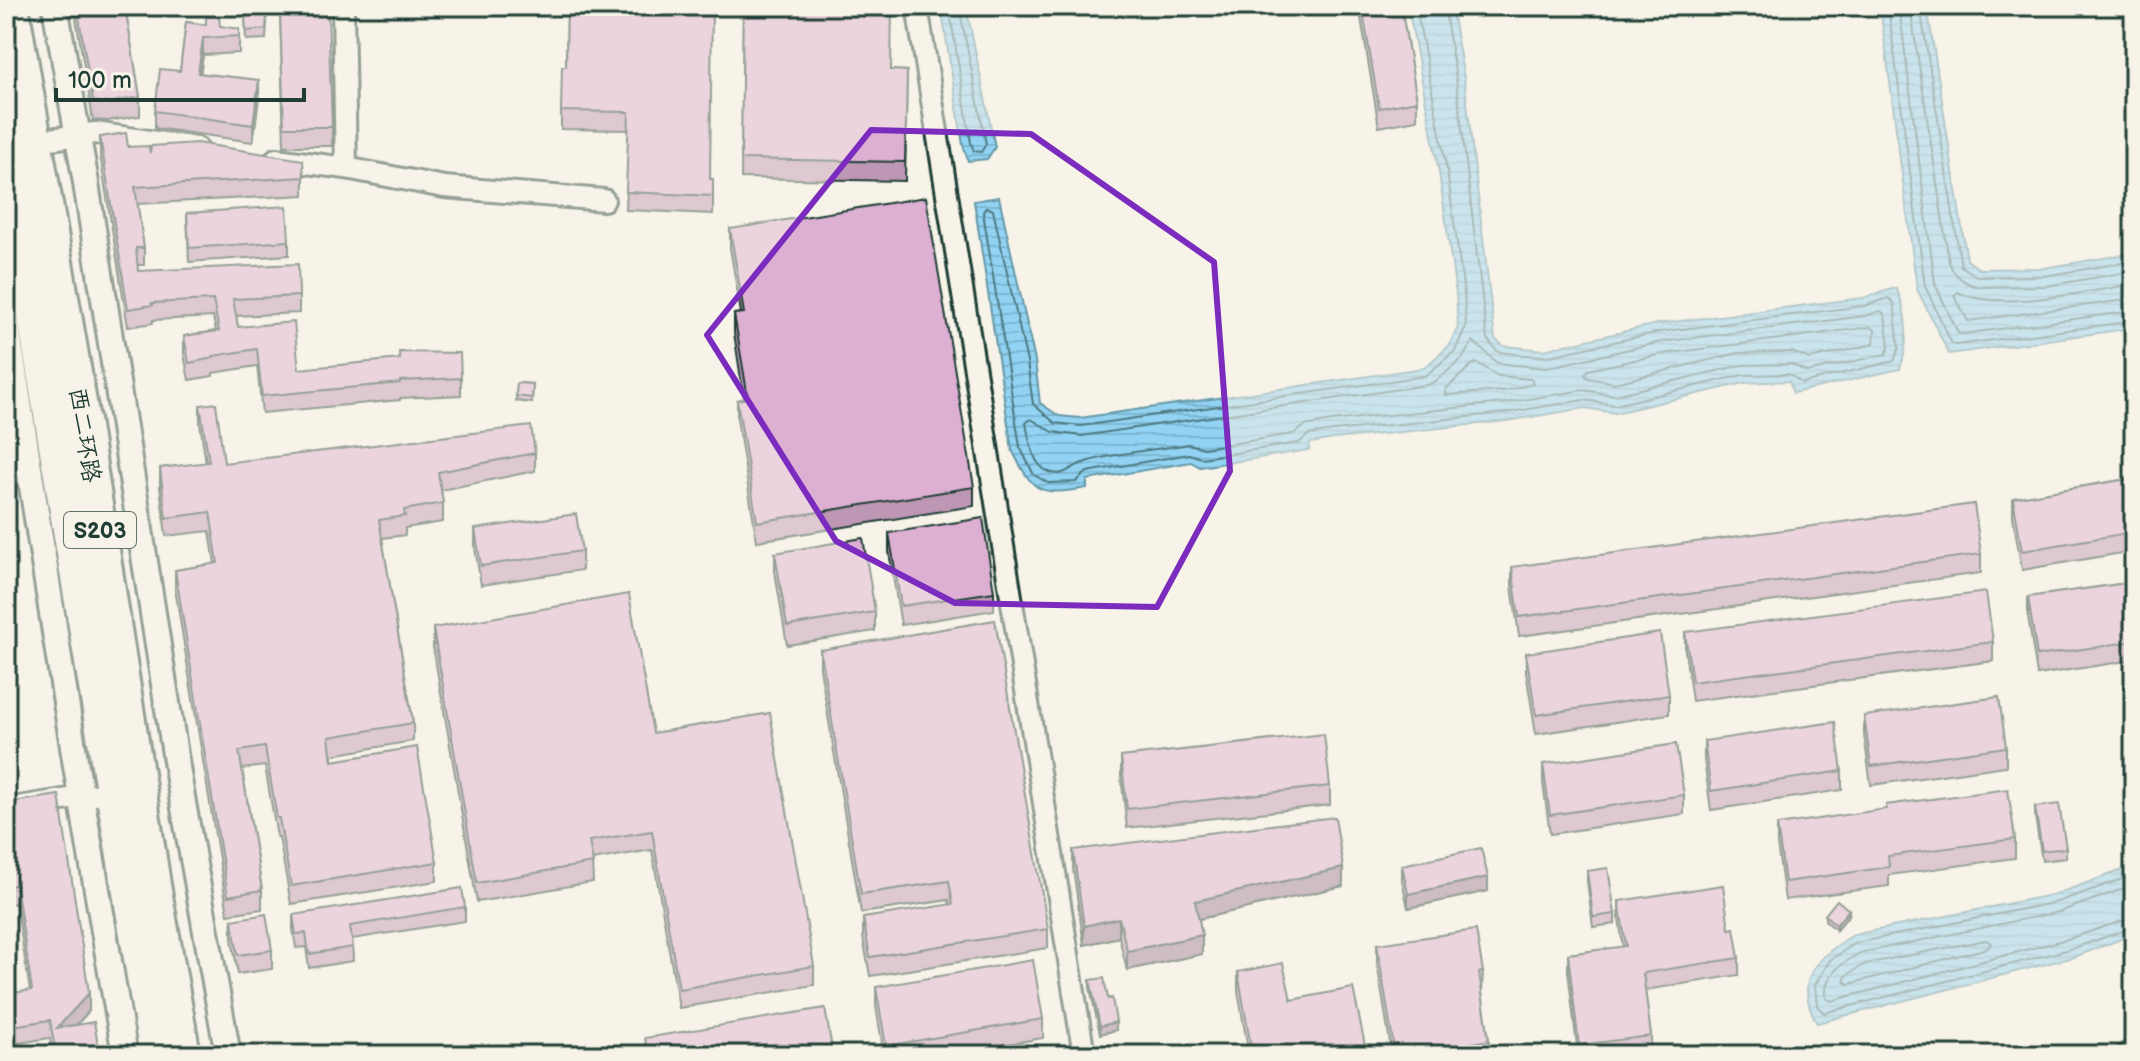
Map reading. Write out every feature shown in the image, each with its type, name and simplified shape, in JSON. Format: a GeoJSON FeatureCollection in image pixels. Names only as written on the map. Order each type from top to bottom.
{"type":"FeatureCollection","features":[{"type":"Feature","properties":{"kind":"main road","name":"西二环路"},"geometry":{"type":"LineString","coordinates":[[12,6],[21,144],[83,420],[154,885],[184,1055]]}},
{"type":"Feature","properties":{"kind":"main road","name":"西二环路"},"geometry":{"type":"LineString","coordinates":[[21,144],[10,195],[156,1055]]}},
{"type":"Feature","properties":{"kind":"street"},"geometry":{"type":"LineString","coordinates":[[55,6],[179,780],[228,1055]]}},
{"type":"Feature","properties":{"kind":"street"},"geometry":{"type":"LineString","coordinates":[[917,6],[1084,1055]]}},
{"type":"Feature","properties":{"kind":"street"},"geometry":{"type":"LineString","coordinates":[[343,8],[346,168]]}},
{"type":"Feature","properties":{"kind":"street"},"geometry":{"type":"LineString","coordinates":[[21,144],[95,133],[222,152]]}},
{"type":"Feature","properties":{"kind":"street"},"geometry":{"type":"LineString","coordinates":[[253,156],[346,168],[444,187],[604,200]]}},
{"type":"Feature","properties":{"kind":"street"},"geometry":{"type":"LineString","coordinates":[[6,321],[125,1055]]}},
{"type":"Feature","properties":{"kind":"street"},"geometry":{"type":"LineString","coordinates":[[6,809],[113,792]]}},
{"type":"Feature","properties":{"kind":"highlighted area"},"geometry":{"type":"Polygon","coordinates":[[[871,130],[1031,134],[1214,262],[1230,471],[1157,607],[955,603],[836,541],[707,335],[871,130]]]}},
{"type":"Feature","properties":{"kind":"water"},"geometry":{"type":"Polygon","coordinates":[[[941,6],[966,6],[995,147],[987,159],[968,161],[963,145],[941,6]]]}},
{"type":"Feature","properties":{"kind":"water"},"geometry":{"type":"Polygon","coordinates":[[[1408,6],[1451,6],[1464,78],[1495,339],[1504,346],[1544,350],[1657,324],[1863,298],[1896,288],[1906,328],[1900,369],[1793,393],[1789,381],[1744,383],[1615,413],[1585,408],[1507,421],[1334,439],[1310,443],[1309,450],[1200,467],[1191,462],[1087,480],[1087,488],[1048,491],[1032,483],[1012,450],[974,201],[999,197],[1035,361],[1040,403],[1059,416],[1080,418],[1424,368],[1449,346],[1458,327],[1456,294],[1439,172],[1408,6]]]}},
{"type":"Feature","properties":{"kind":"water"},"geometry":{"type":"Polygon","coordinates":[[[1880,6],[1927,6],[1967,260],[1979,269],[2044,268],[2134,253],[2134,328],[1949,354],[1917,289],[1880,6]]]}},
{"type":"Feature","properties":{"kind":"water"},"geometry":{"type":"Polygon","coordinates":[[[2134,866],[2134,934],[2077,956],[1817,1023],[1810,1008],[1807,994],[1812,971],[1829,952],[1853,935],[2056,894],[2134,866]]]}},
{"type":"Feature","properties":{"kind":"building"},"geometry":{"type":"Polygon","coordinates":[[[77,6],[125,6],[140,97],[107,103],[93,101],[77,6]]]}},
{"type":"Feature","properties":{"kind":"building"},"geometry":{"type":"Polygon","coordinates":[[[567,6],[712,6],[710,179],[713,179],[713,196],[626,192],[629,112],[561,111],[562,66],[566,66],[567,6]]]}},
{"type":"Feature","properties":{"kind":"building"},"geometry":{"type":"Polygon","coordinates":[[[743,6],[892,6],[891,70],[907,71],[905,162],[741,159],[743,6]]]}},
{"type":"Feature","properties":{"kind":"building"},"geometry":{"type":"Polygon","coordinates":[[[1362,6],[1401,6],[1417,101],[1379,108],[1362,6]]]}},
{"type":"Feature","properties":{"kind":"building"},"geometry":{"type":"Polygon","coordinates":[[[328,12],[332,127],[284,127],[280,13],[328,12]]]}},
{"type":"Feature","properties":{"kind":"building"},"geometry":{"type":"Polygon","coordinates":[[[267,14],[266,29],[246,31],[245,16],[267,14]]]}},
{"type":"Feature","properties":{"kind":"building"},"geometry":{"type":"Polygon","coordinates":[[[206,17],[219,17],[220,26],[239,29],[239,36],[203,38],[198,73],[259,80],[253,125],[155,111],[160,69],[180,71],[186,22],[206,25],[206,17]]]}},
{"type":"Feature","properties":{"kind":"building"},"geometry":{"type":"Polygon","coordinates":[[[126,133],[128,147],[149,146],[150,153],[151,146],[197,143],[303,160],[304,177],[135,187],[144,248],[136,248],[138,271],[298,264],[299,296],[233,299],[238,327],[294,322],[299,369],[400,359],[399,352],[460,353],[461,378],[400,381],[262,396],[257,349],[189,363],[184,336],[219,331],[213,300],[152,303],[128,309],[100,137],[126,133]]]}},
{"type":"Feature","properties":{"kind":"building"},"geometry":{"type":"Polygon","coordinates":[[[926,197],[974,487],[757,522],[737,400],[748,398],[734,314],[744,313],[730,229],[926,197]]]}},
{"type":"Feature","properties":{"kind":"building"},"geometry":{"type":"Polygon","coordinates":[[[287,206],[289,241],[189,248],[187,213],[287,206]]]}},
{"type":"Feature","properties":{"kind":"building"},"geometry":{"type":"Polygon","coordinates":[[[517,383],[533,384],[532,398],[516,396],[517,383]]]}},
{"type":"Feature","properties":{"kind":"building"},"geometry":{"type":"Polygon","coordinates":[[[216,403],[224,463],[531,426],[535,453],[438,472],[443,503],[404,510],[405,516],[379,520],[413,723],[329,737],[332,761],[417,747],[437,862],[291,886],[265,747],[239,751],[262,890],[228,896],[175,570],[218,563],[210,512],[166,518],[160,468],[209,462],[200,405],[216,403]]]}},
{"type":"Feature","properties":{"kind":"building"},"geometry":{"type":"Polygon","coordinates":[[[2134,478],[2134,532],[2022,551],[2013,498],[2134,478]]]}},
{"type":"Feature","properties":{"kind":"building"},"geometry":{"type":"Polygon","coordinates":[[[1974,504],[1981,554],[1519,617],[1512,567],[1974,504]]]}},
{"type":"Feature","properties":{"kind":"building"},"geometry":{"type":"Polygon","coordinates":[[[576,514],[582,551],[481,566],[475,529],[576,514]]]}},
{"type":"Feature","properties":{"kind":"building"},"geometry":{"type":"Polygon","coordinates":[[[983,518],[994,592],[901,606],[889,533],[983,518]]]}},
{"type":"Feature","properties":{"kind":"building"},"geometry":{"type":"Polygon","coordinates":[[[863,538],[875,612],[787,626],[775,553],[863,538]]]}},
{"type":"Feature","properties":{"kind":"building"},"geometry":{"type":"Polygon","coordinates":[[[2134,582],[2134,641],[2037,656],[2028,597],[2134,582]]]}},
{"type":"Feature","properties":{"kind":"building"},"geometry":{"type":"Polygon","coordinates":[[[1986,592],[1993,642],[1692,682],[1685,632],[1986,592]]]}},
{"type":"Feature","properties":{"kind":"building"},"geometry":{"type":"Polygon","coordinates":[[[629,594],[653,733],[770,713],[814,966],[679,989],[652,831],[589,841],[593,863],[477,883],[433,628],[629,594]]]}},
{"type":"Feature","properties":{"kind":"building"},"geometry":{"type":"Polygon","coordinates":[[[995,620],[1048,929],[870,957],[863,918],[953,904],[949,881],[861,894],[820,650],[995,620]]]}},
{"type":"Feature","properties":{"kind":"building"},"geometry":{"type":"Polygon","coordinates":[[[1660,633],[1669,695],[1536,715],[1526,653],[1660,633]]]}},
{"type":"Feature","properties":{"kind":"building"},"geometry":{"type":"Polygon","coordinates":[[[1999,697],[2006,747],[1871,766],[1864,716],[1999,697]]]}},
{"type":"Feature","properties":{"kind":"building"},"geometry":{"type":"Polygon","coordinates":[[[1835,722],[1842,771],[1711,791],[1704,741],[1835,722]]]}},
{"type":"Feature","properties":{"kind":"building"},"geometry":{"type":"Polygon","coordinates":[[[1324,734],[1330,786],[1127,809],[1121,757],[1324,734]]]}},
{"type":"Feature","properties":{"kind":"building"},"geometry":{"type":"Polygon","coordinates":[[[1676,744],[1684,795],[1550,815],[1543,764],[1676,744]]]}},
{"type":"Feature","properties":{"kind":"building"},"geometry":{"type":"Polygon","coordinates":[[[2008,789],[2015,839],[1888,856],[1889,867],[1785,882],[1777,825],[1886,809],[1886,805],[2008,789]]]}},
{"type":"Feature","properties":{"kind":"building"},"geometry":{"type":"Polygon","coordinates":[[[59,795],[89,993],[57,1028],[94,1022],[100,1055],[56,1055],[50,1020],[6,1027],[6,994],[32,990],[16,885],[6,887],[6,803],[59,795]]]}},
{"type":"Feature","properties":{"kind":"building"},"geometry":{"type":"Polygon","coordinates":[[[2059,804],[2066,848],[2042,851],[2035,807],[2059,804]]]}},
{"type":"Feature","properties":{"kind":"building"},"geometry":{"type":"Polygon","coordinates":[[[1335,817],[1343,868],[1195,901],[1202,935],[1127,951],[1119,918],[1084,926],[1073,850],[1335,817]]]}},
{"type":"Feature","properties":{"kind":"building"},"geometry":{"type":"Polygon","coordinates":[[[1481,848],[1488,877],[1408,894],[1402,865],[1481,848]]]}},
{"type":"Feature","properties":{"kind":"building"},"geometry":{"type":"Polygon","coordinates":[[[1608,868],[1615,914],[1593,917],[1587,871],[1608,868]]]}},
{"type":"Feature","properties":{"kind":"building"},"geometry":{"type":"Polygon","coordinates":[[[1723,885],[1729,929],[1734,928],[1739,958],[1643,973],[1651,1036],[1579,1045],[1568,954],[1626,946],[1619,901],[1723,885]]]}},
{"type":"Feature","properties":{"kind":"building"},"geometry":{"type":"Polygon","coordinates":[[[462,888],[465,907],[350,926],[353,947],[309,954],[306,933],[296,934],[293,915],[462,888]]]}},
{"type":"Feature","properties":{"kind":"building"},"geometry":{"type":"Polygon","coordinates":[[[1837,900],[1849,910],[1836,925],[1825,915],[1837,900]]]}},
{"type":"Feature","properties":{"kind":"building"},"geometry":{"type":"Polygon","coordinates":[[[266,914],[272,950],[238,955],[232,920],[266,914]]]}},
{"type":"Feature","properties":{"kind":"building"},"geometry":{"type":"Polygon","coordinates":[[[1476,930],[1489,1040],[1467,1044],[1469,1055],[1395,1055],[1377,944],[1476,930]]]}},
{"type":"Feature","properties":{"kind":"building"},"geometry":{"type":"Polygon","coordinates":[[[1033,960],[1043,1019],[886,1046],[876,987],[1033,960]]]}},
{"type":"Feature","properties":{"kind":"building"},"geometry":{"type":"Polygon","coordinates":[[[1283,963],[1291,1000],[1353,988],[1367,1055],[1278,1055],[1277,1047],[1252,1053],[1238,972],[1283,963]]]}},
{"type":"Feature","properties":{"kind":"building"},"geometry":{"type":"Polygon","coordinates":[[[1104,978],[1108,999],[1112,998],[1116,1022],[1100,1026],[1090,980],[1104,978]]]}},
{"type":"Feature","properties":{"kind":"building"},"geometry":{"type":"Polygon","coordinates":[[[825,1008],[833,1055],[648,1055],[645,1038],[825,1008]]]}},
{"type":"Feature","properties":{"kind":"building"},"geometry":{"type":"Polygon","coordinates":[[[1571,1047],[1573,1055],[1519,1055],[1571,1047]]]}}]}
